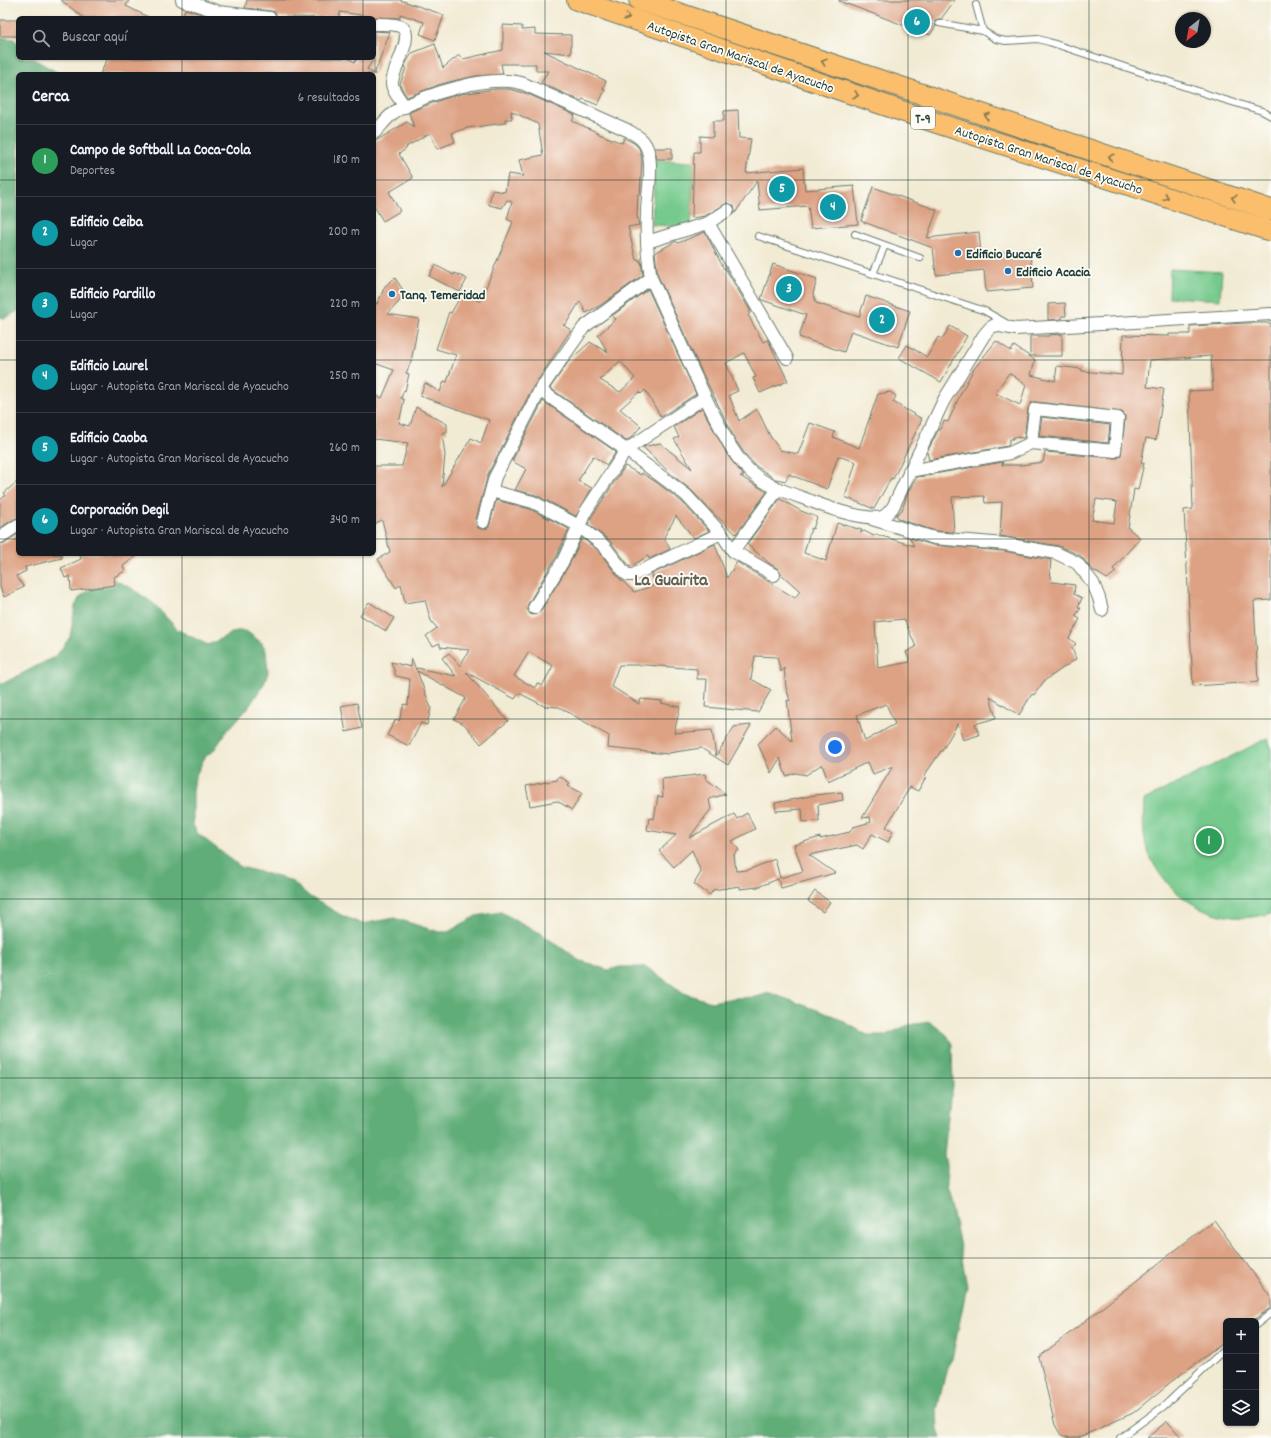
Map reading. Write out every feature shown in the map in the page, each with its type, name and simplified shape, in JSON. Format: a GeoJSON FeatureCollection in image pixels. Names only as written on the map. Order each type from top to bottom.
{"type":"FeatureCollection","features":[{"type":"Feature","properties":{"kind":"highway","name":"Autopista Gran Mariscal de Ayacucho"},"geometry":{"type":"LineString","coordinates":[[577,0],[941,124],[1271,231]]}},
{"type":"Feature","properties":{"kind":"highway","name":"Autopista Gran Mariscal de Ayacucho"},"geometry":{"type":"LineString","coordinates":[[640,0],[1271,210]]}},
{"type":"Feature","properties":{"kind":"street"},"geometry":{"type":"LineString","coordinates":[[182,0],[220,12],[253,16]]}},
{"type":"Feature","properties":{"kind":"street"},"geometry":{"type":"LineString","coordinates":[[376,24],[402,27],[405,32],[405,45],[394,72],[392,84],[394,90],[405,107]]}},
{"type":"Feature","properties":{"kind":"street"},"geometry":{"type":"LineString","coordinates":[[376,130],[395,112],[431,95],[481,82],[498,80],[514,81],[641,138],[650,160],[647,213],[647,258],[651,278],[728,444],[739,460],[751,473],[778,488],[823,506],[858,516],[881,518],[887,514],[944,400],[984,335],[995,325],[1016,329],[1271,314]]}},
{"type":"Feature","properties":{"kind":"street"},"geometry":{"type":"LineString","coordinates":[[647,242],[708,223],[728,210]]}},
{"type":"Feature","properties":{"kind":"street"},"geometry":{"type":"LineString","coordinates":[[708,223],[787,358]]}},
{"type":"Feature","properties":{"kind":"street"},"geometry":{"type":"LineString","coordinates":[[483,522],[495,477],[540,390],[584,327],[651,278]]}},
{"type":"Feature","properties":{"kind":"street"},"geometry":{"type":"LineString","coordinates":[[540,390],[626,450],[686,495],[721,533],[733,551],[774,574]]}},
{"type":"Feature","properties":{"kind":"street"},"geometry":{"type":"LineString","coordinates":[[534,608],[563,561],[586,511],[626,450],[705,397]]}},
{"type":"Feature","properties":{"kind":"street"},"geometry":{"type":"LineString","coordinates":[[909,472],[1010,453],[1031,442],[1115,451],[1118,418],[1035,409],[1031,442]]}},
{"type":"Feature","properties":{"kind":"street"},"geometry":{"type":"LineString","coordinates":[[733,551],[778,488]]}},
{"type":"Feature","properties":{"kind":"street"},"geometry":{"type":"LineString","coordinates":[[491,490],[533,502],[579,526],[604,546],[628,575],[633,575],[721,533]]}},
{"type":"Feature","properties":{"kind":"street"},"geometry":{"type":"LineString","coordinates":[[871,518],[934,538],[1029,547],[1056,553],[1077,563],[1093,583],[1102,610]]}},
{"type":"Feature","properties":{"kind":"street"},"geometry":{"type":"LineString","coordinates":[[0,537],[16,526]]}},
{"type":"Feature","properties":{"kind":"lane"},"geometry":{"type":"LineString","coordinates":[[976,5],[983,31]]}},
{"type":"Feature","properties":{"kind":"lane"},"geometry":{"type":"LineString","coordinates":[[939,23],[983,31],[996,39],[1006,42],[1038,39],[1049,42],[1214,97],[1262,111],[1271,116]]}},
{"type":"Feature","properties":{"kind":"lane"},"geometry":{"type":"LineString","coordinates":[[855,234],[920,258]]}},
{"type":"Feature","properties":{"kind":"lane"},"geometry":{"type":"LineString","coordinates":[[758,236],[985,311],[1016,329]]}},
{"type":"Feature","properties":{"kind":"lane"},"geometry":{"type":"LineString","coordinates":[[873,274],[885,245]]}},
{"type":"Feature","properties":{"kind":"lane"},"geometry":{"type":"LineString","coordinates":[[1259,1323],[1271,1313]]}},
{"type":"Feature","properties":{"kind":"lane"},"geometry":{"type":"LineString","coordinates":[[1120,1438],[1164,1406],[1223,1351]]}},
{"type":"Feature","properties":{"kind":"green space"},"geometry":{"type":"Polygon","coordinates":[[[0,37],[14,39],[16,41],[16,60],[36,60],[56,72],[16,72],[16,312],[5,318],[0,317],[0,37]]]}},
{"type":"Feature","properties":{"kind":"green space"},"geometry":{"type":"Polygon","coordinates":[[[655,160],[694,162],[691,227],[652,225],[655,160]]]}},
{"type":"Feature","properties":{"kind":"green space"},"geometry":{"type":"Polygon","coordinates":[[[1170,269],[1222,272],[1220,300],[1169,297],[1170,269]]]}},
{"type":"Feature","properties":{"kind":"green space"},"geometry":{"type":"Polygon","coordinates":[[[115,580],[131,588],[153,603],[178,630],[208,645],[236,631],[246,631],[262,643],[266,651],[268,672],[265,682],[248,708],[227,731],[214,750],[205,757],[195,777],[193,792],[193,825],[198,834],[241,867],[290,880],[310,897],[341,915],[362,924],[394,918],[439,932],[448,932],[476,916],[501,912],[540,933],[579,960],[608,970],[620,967],[646,967],[684,993],[711,1002],[734,998],[756,997],[770,993],[834,1016],[867,1035],[886,1035],[908,1025],[930,1022],[947,1035],[952,1044],[953,1088],[950,1098],[944,1155],[946,1165],[946,1187],[956,1226],[967,1286],[952,1359],[947,1367],[937,1410],[938,1430],[941,1438],[0,1438],[0,683],[6,682],[56,656],[70,637],[75,606],[80,597],[97,584],[115,580]]]}},
{"type":"Feature","properties":{"kind":"green space"},"geometry":{"type":"Polygon","coordinates":[[[1268,738],[1271,748],[1271,913],[1253,917],[1234,917],[1216,914],[1183,898],[1169,885],[1158,871],[1149,854],[1145,841],[1143,821],[1144,800],[1268,738]]]}},
{"type":"Feature","properties":{"kind":"building"},"geometry":{"type":"Polygon","coordinates":[[[61,0],[129,0],[126,6],[146,16],[81,16],[61,0]]]}},
{"type":"Feature","properties":{"kind":"building"},"geometry":{"type":"Polygon","coordinates":[[[247,0],[400,0],[444,15],[435,40],[420,34],[424,22],[400,14],[400,18],[376,17],[340,12],[339,16],[277,16],[275,12],[245,8],[247,0]]]}},
{"type":"Feature","properties":{"kind":"building"},"geometry":{"type":"Polygon","coordinates":[[[839,0],[955,0],[941,19],[935,20],[936,26],[930,35],[839,0]]]}},
{"type":"Feature","properties":{"kind":"building"},"geometry":{"type":"Polygon","coordinates":[[[185,9],[207,16],[183,16],[185,9]]]}},
{"type":"Feature","properties":{"kind":"building"},"geometry":{"type":"Polygon","coordinates":[[[0,20],[16,20],[16,36],[0,36],[0,20]]]}},
{"type":"Feature","properties":{"kind":"building"},"geometry":{"type":"Polygon","coordinates":[[[503,25],[522,26],[522,30],[535,29],[535,34],[571,35],[571,54],[544,51],[606,81],[603,89],[605,90],[598,105],[583,99],[581,101],[541,83],[548,71],[536,71],[536,64],[501,64],[503,74],[476,76],[457,80],[438,85],[407,97],[400,84],[406,68],[405,65],[412,53],[435,44],[443,68],[459,55],[463,59],[503,50],[503,25]]]}},
{"type":"Feature","properties":{"kind":"building"},"geometry":{"type":"Polygon","coordinates":[[[376,31],[390,32],[375,72],[374,60],[376,60],[376,31]]]}},
{"type":"Feature","properties":{"kind":"building"},"geometry":{"type":"Polygon","coordinates":[[[107,60],[352,60],[355,62],[356,60],[373,60],[367,69],[372,72],[101,72],[107,60]]]}},
{"type":"Feature","properties":{"kind":"building"},"geometry":{"type":"Polygon","coordinates":[[[495,89],[510,89],[528,94],[575,115],[572,121],[599,134],[622,143],[624,138],[634,143],[639,148],[642,159],[637,216],[639,225],[628,227],[636,260],[639,259],[640,262],[641,261],[643,275],[601,305],[586,313],[580,301],[566,324],[563,325],[571,330],[533,387],[488,474],[476,520],[478,528],[488,528],[496,500],[530,509],[569,529],[556,557],[528,604],[527,608],[530,614],[534,615],[540,612],[569,565],[582,538],[599,551],[619,578],[634,592],[655,585],[652,574],[715,544],[727,578],[737,562],[795,598],[800,591],[781,574],[778,569],[747,544],[780,499],[801,511],[817,517],[813,529],[811,528],[804,553],[826,561],[837,523],[862,530],[860,533],[864,531],[874,536],[875,534],[914,546],[910,538],[933,545],[1004,551],[1051,560],[1050,571],[1052,582],[1075,585],[1074,594],[1082,598],[1078,607],[1081,608],[1075,616],[1080,619],[1069,638],[1076,644],[1072,648],[1076,659],[1044,681],[1034,695],[1032,694],[1019,715],[990,697],[996,718],[975,724],[979,735],[963,740],[958,723],[942,751],[924,776],[926,777],[918,791],[910,787],[886,827],[893,831],[888,842],[872,834],[863,849],[857,845],[809,855],[835,873],[781,888],[778,879],[758,887],[740,889],[740,886],[713,890],[710,895],[694,884],[701,872],[692,850],[674,867],[659,851],[676,835],[647,830],[649,818],[654,819],[658,796],[663,797],[662,779],[705,774],[706,779],[726,794],[709,799],[711,809],[689,838],[734,814],[737,819],[747,813],[755,829],[732,841],[739,850],[734,854],[736,871],[748,870],[775,859],[780,878],[803,871],[794,845],[820,837],[820,839],[850,832],[853,827],[871,822],[870,817],[862,818],[893,766],[873,774],[868,762],[828,781],[822,764],[806,775],[796,773],[786,776],[780,758],[771,773],[758,744],[776,726],[792,741],[787,700],[790,701],[786,687],[784,668],[781,672],[777,657],[755,656],[751,679],[771,690],[758,712],[705,707],[707,679],[697,679],[697,669],[646,665],[619,665],[611,686],[639,704],[641,699],[662,701],[661,703],[680,707],[674,733],[712,730],[716,756],[734,727],[751,725],[728,765],[701,748],[668,754],[608,748],[609,736],[559,707],[544,706],[521,694],[518,694],[515,699],[466,672],[508,721],[481,744],[464,724],[454,719],[466,698],[417,671],[431,708],[427,725],[421,723],[409,746],[387,735],[396,719],[399,721],[404,704],[408,705],[410,679],[396,676],[391,662],[411,667],[412,659],[416,670],[417,668],[456,676],[442,658],[449,653],[460,666],[469,650],[440,647],[440,643],[433,646],[426,636],[437,628],[431,621],[425,600],[405,603],[401,584],[396,588],[378,559],[390,552],[382,520],[376,523],[376,466],[402,466],[408,443],[376,439],[376,396],[382,398],[394,370],[376,364],[376,303],[377,304],[385,286],[395,278],[403,290],[403,297],[388,314],[419,319],[411,362],[406,373],[409,374],[405,391],[404,390],[401,398],[404,400],[399,423],[410,426],[416,407],[447,424],[447,432],[442,433],[445,455],[442,487],[471,438],[481,443],[489,420],[420,396],[425,383],[440,392],[444,381],[447,382],[456,355],[436,349],[449,312],[451,313],[463,292],[480,302],[513,222],[507,219],[512,202],[507,200],[502,208],[489,205],[492,190],[505,192],[508,174],[523,176],[519,160],[543,155],[538,124],[511,111],[512,119],[505,119],[505,123],[467,128],[452,133],[455,142],[437,149],[430,133],[406,147],[407,148],[399,154],[413,178],[389,192],[400,211],[383,221],[376,209],[376,141],[407,122],[414,127],[409,113],[443,99],[461,94],[495,89]],[[904,619],[875,622],[878,668],[910,662],[906,652],[916,647],[904,619]],[[529,652],[514,676],[535,688],[537,683],[542,686],[553,666],[529,652]],[[886,704],[857,715],[865,741],[895,724],[886,704]]]}},
{"type":"Feature","properties":{"kind":"building"},"geometry":{"type":"Polygon","coordinates":[[[738,110],[739,138],[751,139],[746,173],[803,168],[805,190],[854,186],[858,224],[811,228],[808,206],[760,210],[757,181],[735,213],[734,206],[727,203],[705,216],[692,218],[694,152],[700,152],[700,136],[713,137],[713,121],[724,121],[724,111],[738,110]]]}},
{"type":"Feature","properties":{"kind":"building"},"geometry":{"type":"Polygon","coordinates":[[[655,148],[672,148],[672,159],[657,159],[655,148]]]}},
{"type":"Feature","properties":{"kind":"building"},"geometry":{"type":"Polygon","coordinates":[[[873,187],[937,210],[927,238],[979,232],[981,254],[1030,250],[1033,288],[986,292],[984,270],[936,275],[933,248],[861,221],[873,187]]]}},
{"type":"Feature","properties":{"kind":"building"},"geometry":{"type":"Polygon","coordinates":[[[705,232],[724,269],[725,268],[750,310],[748,315],[763,342],[768,340],[788,381],[760,393],[753,378],[756,377],[744,353],[726,363],[738,391],[729,395],[739,421],[757,409],[770,436],[780,450],[798,454],[810,423],[835,432],[833,437],[859,448],[878,394],[890,392],[896,396],[893,402],[922,419],[893,479],[891,478],[874,509],[845,497],[856,462],[838,456],[827,489],[788,474],[786,481],[775,479],[756,466],[736,441],[696,360],[658,276],[655,253],[676,241],[678,243],[705,232]]]}},
{"type":"Feature","properties":{"kind":"building"},"geometry":{"type":"Polygon","coordinates":[[[773,264],[817,279],[813,294],[816,303],[859,317],[866,296],[910,311],[898,347],[851,331],[844,352],[799,337],[806,315],[761,299],[773,264]]]}},
{"type":"Feature","properties":{"kind":"building"},"geometry":{"type":"Polygon","coordinates":[[[435,265],[454,275],[455,273],[467,279],[460,292],[429,276],[435,265]]]}},
{"type":"Feature","properties":{"kind":"building"},"geometry":{"type":"Polygon","coordinates":[[[648,289],[696,394],[661,417],[645,390],[641,394],[639,392],[620,409],[641,426],[632,437],[626,441],[550,388],[569,361],[590,342],[608,353],[598,335],[616,319],[612,316],[648,289]],[[620,361],[600,380],[620,392],[635,378],[620,361]]]}},
{"type":"Feature","properties":{"kind":"building"},"geometry":{"type":"Polygon","coordinates":[[[1065,303],[1066,316],[1062,316],[1062,319],[1048,320],[1048,304],[1065,303]]]}},
{"type":"Feature","properties":{"kind":"building"},"geometry":{"type":"Polygon","coordinates":[[[1271,323],[1271,600],[1254,601],[1258,682],[1193,686],[1184,510],[1193,509],[1189,391],[1213,390],[1211,356],[1150,360],[1147,387],[1164,389],[1156,440],[1146,438],[1141,463],[1144,463],[1138,490],[1134,489],[1128,528],[1140,538],[1113,569],[1116,572],[1107,579],[1091,569],[1081,556],[1059,546],[1000,536],[1002,502],[985,503],[984,496],[952,497],[954,532],[935,531],[899,519],[896,515],[902,510],[908,492],[917,477],[1003,462],[1002,465],[1021,465],[1043,462],[1045,452],[1114,458],[1118,458],[1121,455],[1125,419],[1125,415],[1122,412],[1032,402],[1028,408],[1024,438],[1013,437],[1013,439],[1010,439],[1008,446],[929,460],[927,452],[939,429],[944,421],[948,422],[973,370],[996,341],[1011,351],[1014,346],[1035,360],[1031,375],[1055,381],[1057,366],[1082,369],[1082,371],[1122,375],[1123,335],[1169,336],[1169,334],[1190,334],[1190,326],[1271,323]],[[1009,373],[995,393],[1020,405],[1026,385],[1009,373]],[[1096,499],[1092,520],[1114,523],[1117,502],[1096,499]]]}},
{"type":"Feature","properties":{"kind":"building"},"geometry":{"type":"Polygon","coordinates":[[[950,326],[967,336],[941,382],[899,358],[907,345],[927,357],[938,337],[942,339],[950,326]]]}},
{"type":"Feature","properties":{"kind":"building"},"geometry":{"type":"Polygon","coordinates":[[[1062,334],[1062,356],[1030,356],[1030,336],[1062,334]]]}},
{"type":"Feature","properties":{"kind":"building"},"geometry":{"type":"Polygon","coordinates":[[[543,401],[616,452],[607,465],[593,456],[578,481],[592,488],[576,516],[536,495],[515,490],[526,469],[512,461],[543,401]]]}},
{"type":"Feature","properties":{"kind":"building"},"geometry":{"type":"Polygon","coordinates":[[[702,408],[728,456],[744,476],[740,476],[767,492],[736,534],[691,490],[671,474],[643,447],[660,443],[692,469],[674,439],[679,437],[674,427],[702,408]]]}},
{"type":"Feature","properties":{"kind":"building"},"geometry":{"type":"Polygon","coordinates":[[[1042,417],[1110,425],[1108,443],[1039,436],[1042,417]]]}},
{"type":"Feature","properties":{"kind":"building"},"geometry":{"type":"Polygon","coordinates":[[[625,466],[641,475],[642,473],[681,501],[709,531],[694,538],[676,516],[664,537],[670,549],[649,559],[648,556],[630,567],[610,541],[588,524],[625,466]]]}},
{"type":"Feature","properties":{"kind":"building"},"geometry":{"type":"Polygon","coordinates":[[[16,483],[16,518],[0,528],[0,500],[6,495],[4,493],[16,483]]]}},
{"type":"Feature","properties":{"kind":"building"},"geometry":{"type":"Polygon","coordinates":[[[16,535],[16,556],[62,556],[62,558],[25,567],[26,571],[16,576],[24,587],[4,597],[0,587],[0,544],[16,535]]]}},
{"type":"Feature","properties":{"kind":"building"},"geometry":{"type":"Polygon","coordinates":[[[80,556],[136,556],[123,566],[125,571],[114,577],[115,585],[71,591],[70,576],[65,578],[61,568],[81,559],[80,556]]]}},
{"type":"Feature","properties":{"kind":"building"},"geometry":{"type":"Polygon","coordinates":[[[369,602],[394,618],[386,631],[360,615],[369,602]]]}},
{"type":"Feature","properties":{"kind":"building"},"geometry":{"type":"Polygon","coordinates":[[[357,703],[362,728],[346,732],[341,706],[357,703]]]}},
{"type":"Feature","properties":{"kind":"building"},"geometry":{"type":"Polygon","coordinates":[[[559,776],[570,783],[568,786],[582,793],[572,810],[557,801],[530,806],[526,786],[557,780],[559,776]]]}},
{"type":"Feature","properties":{"kind":"building"},"geometry":{"type":"Polygon","coordinates":[[[842,792],[843,800],[818,805],[819,821],[803,822],[802,809],[776,811],[775,803],[815,795],[842,792]]]}},
{"type":"Feature","properties":{"kind":"building"},"geometry":{"type":"Polygon","coordinates":[[[815,891],[830,902],[823,912],[808,901],[815,891]]]}},
{"type":"Feature","properties":{"kind":"building"},"geometry":{"type":"Polygon","coordinates":[[[1214,1220],[1271,1297],[1271,1307],[1257,1318],[1223,1318],[1223,1343],[1172,1381],[1133,1413],[1078,1438],[1070,1438],[1061,1435],[1055,1425],[1039,1357],[1214,1220]]]}},
{"type":"Feature","properties":{"kind":"building"},"geometry":{"type":"Polygon","coordinates":[[[1167,1421],[1182,1438],[1147,1438],[1167,1421]]]}},
{"type":"Feature","properties":{"kind":"place","name":"Corporación Degil"},"geometry":{"type":"Point","coordinates":[917,22]}},
{"type":"Feature","properties":{"kind":"place","name":"Edificio Caoba"},"geometry":{"type":"Point","coordinates":[782,189]}},
{"type":"Feature","properties":{"kind":"place","name":"Edificio Laurel"},"geometry":{"type":"Point","coordinates":[833,207]}},
{"type":"Feature","properties":{"kind":"place","name":"Edificio Bucaré"},"geometry":{"type":"Point","coordinates":[958,253]}},
{"type":"Feature","properties":{"kind":"place","name":"Edificio Acacia"},"geometry":{"type":"Point","coordinates":[1008,271]}},
{"type":"Feature","properties":{"kind":"place","name":"Edificio Pardillo"},"geometry":{"type":"Point","coordinates":[789,289]}},
{"type":"Feature","properties":{"kind":"place","name":"Tanq. Temeridad"},"geometry":{"type":"Point","coordinates":[392,294]}},
{"type":"Feature","properties":{"kind":"place","name":"Edificio Ceiba"},"geometry":{"type":"Point","coordinates":[882,320]}},
{"type":"Feature","properties":{"kind":"place","name":"Campo de Softball La Coca-Cola"},"geometry":{"type":"Point","coordinates":[1209,841]}},
{"type":"Feature","properties":{"kind":"district","name":"La Guairita"},"geometry":{"type":"Point","coordinates":[671,579]}}]}
